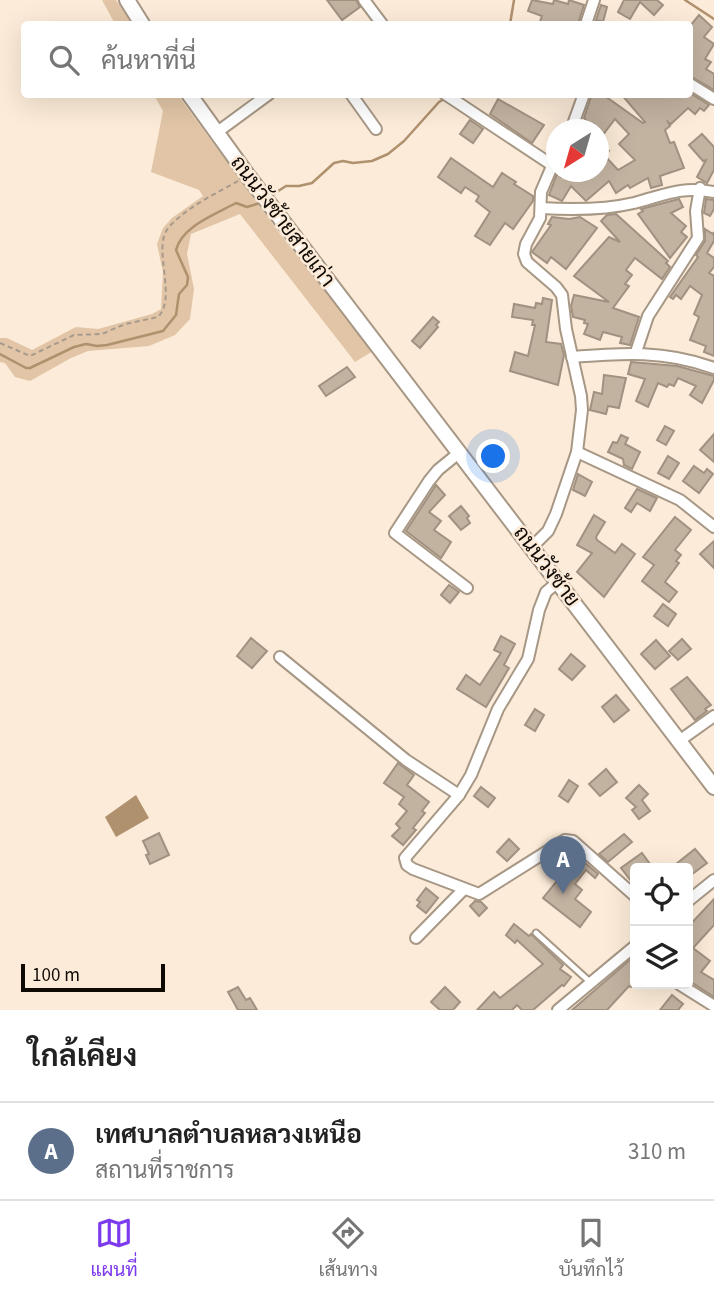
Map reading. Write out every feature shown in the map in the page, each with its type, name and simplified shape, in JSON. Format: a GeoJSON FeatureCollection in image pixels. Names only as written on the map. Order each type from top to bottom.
{"type":"FeatureCollection","features":[{"type":"Feature","properties":{"kind":"main road"},"geometry":{"type":"LineString","coordinates":[[127,0],[140,21]]}},
{"type":"Feature","properties":{"kind":"main road","name":"ถนนวังซ้ายสายเก่า"},"geometry":{"type":"LineString","coordinates":[[192,98],[248,176],[379,346]]}},
{"type":"Feature","properties":{"kind":"main road","name":"ถนนวังซ้าย"},"geometry":{"type":"LineString","coordinates":[[379,346],[714,787]]}},
{"type":"Feature","properties":{"kind":"street"},"geometry":{"type":"LineString","coordinates":[[364,0],[380,21]]}},
{"type":"Feature","properties":{"kind":"street"},"geometry":{"type":"LineString","coordinates":[[587,21],[594,0]]}},
{"type":"Feature","properties":{"kind":"street"},"geometry":{"type":"LineString","coordinates":[[693,85],[714,99]]}},
{"type":"Feature","properties":{"kind":"street"},"geometry":{"type":"LineString","coordinates":[[216,133],[264,98]]}},
{"type":"Feature","properties":{"kind":"street"},"geometry":{"type":"LineString","coordinates":[[354,98],[376,129]]}},
{"type":"Feature","properties":{"kind":"street"},"geometry":{"type":"LineString","coordinates":[[452,98],[546,156]]}},
{"type":"Feature","properties":{"kind":"street"},"geometry":{"type":"LineString","coordinates":[[575,119],[583,98]]}},
{"type":"Feature","properties":{"kind":"street"},"geometry":{"type":"LineString","coordinates":[[532,547],[548,531],[577,452],[581,396],[562,295],[527,262],[524,254],[526,244],[540,218],[541,192],[546,180]]}},
{"type":"Feature","properties":{"kind":"street"},"geometry":{"type":"LineString","coordinates":[[541,208],[601,208],[700,188],[714,192]]}},
{"type":"Feature","properties":{"kind":"street"},"geometry":{"type":"LineString","coordinates":[[636,352],[648,316],[698,238],[696,211],[700,188]]}},
{"type":"Feature","properties":{"kind":"street"},"geometry":{"type":"LineString","coordinates":[[572,357],[636,352],[692,360],[714,368]]}},
{"type":"Feature","properties":{"kind":"street"},"geometry":{"type":"LineString","coordinates":[[460,452],[429,481],[395,533],[467,588]]}},
{"type":"Feature","properties":{"kind":"street"},"geometry":{"type":"LineString","coordinates":[[577,452],[680,500],[714,527]]}},
{"type":"Feature","properties":{"kind":"street"},"geometry":{"type":"LineString","coordinates":[[559,581],[546,592],[528,659],[498,709],[471,775],[459,795],[405,858],[413,869],[479,894],[565,840],[573,841],[630,892]]}},
{"type":"Feature","properties":{"kind":"street"},"geometry":{"type":"LineString","coordinates":[[280,657],[406,760],[459,795]]}},
{"type":"Feature","properties":{"kind":"street"},"geometry":{"type":"LineString","coordinates":[[679,741],[714,716]]}},
{"type":"Feature","properties":{"kind":"street"},"geometry":{"type":"LineString","coordinates":[[693,897],[714,880]]}},
{"type":"Feature","properties":{"kind":"street"},"geometry":{"type":"LineString","coordinates":[[416,938],[463,890]]}},
{"type":"Feature","properties":{"kind":"street"},"geometry":{"type":"LineString","coordinates":[[558,1010],[590,982],[630,953]]}},
{"type":"Feature","properties":{"kind":"street"},"geometry":{"type":"LineString","coordinates":[[687,989],[714,1006]]}},
{"type":"Feature","properties":{"kind":"lane"},"geometry":{"type":"LineString","coordinates":[[536,933],[590,982]]}},
{"type":"Feature","properties":{"kind":"path"},"geometry":{"type":"LineString","coordinates":[[0,342],[30,356],[74,335],[102,334],[125,324],[158,317],[164,307],[165,264],[162,248],[168,228],[210,196],[248,176]]}},
{"type":"Feature","properties":{"kind":"shaded area"},"geometry":{"type":"Polygon","coordinates":[[[102,0],[116,0],[130,21],[113,21],[102,0]]]}},
{"type":"Feature","properties":{"kind":"shaded area"},"geometry":{"type":"Polygon","coordinates":[[[156,98],[180,98],[280,234],[373,351],[355,362],[240,214],[191,234],[187,254],[194,289],[190,319],[175,335],[149,346],[88,351],[30,381],[15,377],[5,363],[0,362],[0,338],[7,338],[32,350],[76,327],[98,329],[161,309],[163,272],[157,244],[163,228],[172,218],[203,196],[199,190],[151,172],[163,111],[156,98]]]}},
{"type":"Feature","properties":{"kind":"shaded area"},"geometry":{"type":"Polygon","coordinates":[[[136,795],[149,818],[116,837],[105,817],[136,795]]]}},
{"type":"Feature","properties":{"kind":"building"},"geometry":{"type":"Polygon","coordinates":[[[327,0],[356,0],[360,7],[342,20],[327,0]]]}},
{"type":"Feature","properties":{"kind":"building"},"geometry":{"type":"Polygon","coordinates":[[[532,0],[553,4],[554,0],[568,4],[569,0],[584,5],[579,21],[540,21],[542,16],[528,11],[532,0]]]}},
{"type":"Feature","properties":{"kind":"building"},"geometry":{"type":"Polygon","coordinates":[[[624,0],[657,0],[663,5],[654,15],[640,2],[630,19],[618,12],[624,0]]]}},
{"type":"Feature","properties":{"kind":"building"},"geometry":{"type":"Polygon","coordinates":[[[601,5],[607,7],[603,21],[596,20],[601,5]]]}},
{"type":"Feature","properties":{"kind":"building"},"geometry":{"type":"Polygon","coordinates":[[[699,15],[712,27],[704,37],[714,44],[705,59],[711,62],[706,69],[714,74],[714,90],[693,78],[693,22],[699,15]]]}},
{"type":"Feature","properties":{"kind":"building"},"geometry":{"type":"Polygon","coordinates":[[[693,95],[709,105],[704,111],[700,108],[695,114],[688,108],[671,124],[668,122],[670,126],[665,130],[670,143],[674,142],[684,168],[660,176],[662,185],[651,188],[648,178],[630,188],[628,185],[616,193],[609,181],[609,160],[618,170],[635,160],[619,144],[629,134],[615,119],[609,127],[609,119],[585,119],[591,98],[608,98],[645,122],[624,98],[693,98],[693,95]]]}},
{"type":"Feature","properties":{"kind":"building"},"geometry":{"type":"Polygon","coordinates":[[[498,99],[544,125],[532,143],[490,114],[498,99]]]}},
{"type":"Feature","properties":{"kind":"building"},"geometry":{"type":"Polygon","coordinates":[[[470,120],[483,129],[473,143],[460,134],[470,120]]]}},
{"type":"Feature","properties":{"kind":"building"},"geometry":{"type":"Polygon","coordinates":[[[702,134],[714,147],[714,170],[707,183],[697,177],[706,160],[703,161],[689,145],[702,134]]]}},
{"type":"Feature","properties":{"kind":"building"},"geometry":{"type":"Polygon","coordinates":[[[451,158],[493,187],[502,173],[533,196],[533,201],[513,229],[505,223],[490,245],[475,236],[490,212],[476,201],[479,196],[465,187],[461,193],[438,177],[451,158]]]}},
{"type":"Feature","properties":{"kind":"building"},"geometry":{"type":"Polygon","coordinates":[[[554,182],[608,182],[586,201],[571,186],[562,201],[549,195],[554,182]]]}},
{"type":"Feature","properties":{"kind":"building"},"geometry":{"type":"Polygon","coordinates":[[[679,199],[683,207],[671,213],[686,226],[681,232],[687,237],[670,258],[638,214],[643,211],[641,209],[679,199]]]}},
{"type":"Feature","properties":{"kind":"building"},"geometry":{"type":"Polygon","coordinates":[[[706,199],[714,200],[714,209],[710,216],[704,213],[706,199]]]}},
{"type":"Feature","properties":{"kind":"building"},"geometry":{"type":"Polygon","coordinates":[[[616,214],[668,261],[666,263],[670,267],[662,279],[635,258],[626,270],[632,275],[625,284],[629,286],[613,308],[639,317],[630,345],[620,343],[622,337],[603,332],[600,340],[584,334],[588,324],[584,323],[585,320],[573,317],[571,306],[574,295],[609,302],[574,276],[609,237],[620,242],[601,221],[607,215],[616,214]]]}},
{"type":"Feature","properties":{"kind":"building"},"geometry":{"type":"Polygon","coordinates":[[[552,217],[580,217],[597,228],[566,269],[551,257],[547,263],[532,252],[551,225],[548,224],[552,217]]]}},
{"type":"Feature","properties":{"kind":"building"},"geometry":{"type":"Polygon","coordinates":[[[705,229],[713,234],[714,232],[714,241],[707,253],[714,258],[714,267],[709,273],[714,276],[714,356],[704,352],[706,346],[690,340],[699,317],[694,314],[702,295],[690,286],[681,299],[676,295],[673,299],[670,297],[698,257],[696,255],[705,241],[705,229]]]}},
{"type":"Feature","properties":{"kind":"building"},"geometry":{"type":"Polygon","coordinates":[[[543,298],[552,300],[546,342],[561,344],[564,355],[558,385],[510,371],[515,352],[528,356],[535,325],[532,325],[533,320],[512,317],[514,304],[535,308],[536,303],[542,304],[543,298]]]}},
{"type":"Feature","properties":{"kind":"building"},"geometry":{"type":"Polygon","coordinates":[[[433,317],[439,322],[436,325],[438,327],[420,348],[412,341],[433,317]]]}},
{"type":"Feature","properties":{"kind":"building"},"geometry":{"type":"Polygon","coordinates":[[[631,362],[677,366],[714,376],[714,380],[702,403],[690,395],[696,386],[678,378],[674,386],[669,384],[667,387],[658,383],[648,407],[636,401],[645,379],[628,374],[631,362]]]}},
{"type":"Feature","properties":{"kind":"building"},"geometry":{"type":"Polygon","coordinates":[[[347,367],[355,377],[326,396],[319,386],[347,367]]]}},
{"type":"Feature","properties":{"kind":"building"},"geometry":{"type":"Polygon","coordinates":[[[604,375],[626,378],[619,408],[608,406],[606,414],[590,410],[594,392],[602,394],[604,375]]]}},
{"type":"Feature","properties":{"kind":"building"},"geometry":{"type":"Polygon","coordinates":[[[665,426],[674,431],[666,445],[657,440],[665,426]]]}},
{"type":"Feature","properties":{"kind":"building"},"geometry":{"type":"Polygon","coordinates":[[[714,434],[714,462],[700,450],[714,434]]]}},
{"type":"Feature","properties":{"kind":"building"},"geometry":{"type":"Polygon","coordinates":[[[621,435],[628,438],[625,444],[640,452],[632,469],[624,465],[623,459],[608,452],[613,442],[617,443],[621,435]]]}},
{"type":"Feature","properties":{"kind":"building"},"geometry":{"type":"Polygon","coordinates":[[[668,456],[679,463],[669,479],[658,473],[668,456]]]}},
{"type":"Feature","properties":{"kind":"building"},"geometry":{"type":"Polygon","coordinates":[[[694,466],[704,473],[707,469],[713,474],[699,493],[683,481],[694,466]]]}},
{"type":"Feature","properties":{"kind":"building"},"geometry":{"type":"Polygon","coordinates":[[[578,474],[592,482],[585,496],[573,490],[578,474]]]}},
{"type":"Feature","properties":{"kind":"building"},"geometry":{"type":"Polygon","coordinates":[[[436,485],[445,495],[429,512],[441,521],[434,530],[451,542],[441,558],[406,531],[436,485]]]}},
{"type":"Feature","properties":{"kind":"building"},"geometry":{"type":"Polygon","coordinates":[[[637,489],[657,498],[650,511],[637,503],[631,512],[625,508],[637,489]]]}},
{"type":"Feature","properties":{"kind":"building"},"geometry":{"type":"Polygon","coordinates":[[[461,506],[469,516],[467,518],[470,523],[461,530],[449,516],[461,506]]]}},
{"type":"Feature","properties":{"kind":"building"},"geometry":{"type":"Polygon","coordinates":[[[594,515],[605,522],[596,537],[597,540],[615,553],[622,544],[635,554],[604,597],[577,572],[592,553],[577,545],[594,515]]]}},
{"type":"Feature","properties":{"kind":"building"},"geometry":{"type":"Polygon","coordinates":[[[675,517],[691,530],[675,550],[681,555],[676,561],[679,563],[665,582],[677,592],[669,602],[642,581],[654,565],[643,557],[675,517]]]}},
{"type":"Feature","properties":{"kind":"building"},"geometry":{"type":"Polygon","coordinates":[[[714,541],[714,568],[700,554],[714,541]]]}},
{"type":"Feature","properties":{"kind":"building"},"geometry":{"type":"Polygon","coordinates":[[[449,585],[459,592],[450,603],[441,595],[449,585]]]}},
{"type":"Feature","properties":{"kind":"building"},"geometry":{"type":"Polygon","coordinates":[[[663,604],[676,614],[668,626],[654,616],[663,604]]]}},
{"type":"Feature","properties":{"kind":"building"},"geometry":{"type":"Polygon","coordinates":[[[501,636],[515,644],[504,665],[509,668],[486,707],[457,689],[466,675],[480,685],[501,653],[494,650],[501,636]]]}},
{"type":"Feature","properties":{"kind":"building"},"geometry":{"type":"Polygon","coordinates":[[[251,638],[267,651],[252,668],[237,656],[251,638]]]}},
{"type":"Feature","properties":{"kind":"building"},"geometry":{"type":"Polygon","coordinates":[[[682,639],[691,649],[678,660],[669,651],[682,639]]]}},
{"type":"Feature","properties":{"kind":"building"},"geometry":{"type":"Polygon","coordinates":[[[656,640],[670,656],[655,669],[641,654],[656,640]]]}},
{"type":"Feature","properties":{"kind":"building"},"geometry":{"type":"Polygon","coordinates":[[[571,654],[585,666],[572,680],[559,669],[571,654]]]}},
{"type":"Feature","properties":{"kind":"building"},"geometry":{"type":"Polygon","coordinates":[[[687,677],[711,705],[695,720],[671,689],[687,677]]]}},
{"type":"Feature","properties":{"kind":"building"},"geometry":{"type":"Polygon","coordinates":[[[616,695],[629,710],[614,722],[602,707],[616,695]]]}},
{"type":"Feature","properties":{"kind":"building"},"geometry":{"type":"Polygon","coordinates":[[[535,709],[544,715],[535,731],[525,725],[535,709]]]}},
{"type":"Feature","properties":{"kind":"building"},"geometry":{"type":"Polygon","coordinates":[[[398,763],[414,775],[407,785],[429,802],[422,811],[425,813],[413,828],[416,830],[403,845],[392,836],[400,828],[396,824],[407,811],[399,804],[404,797],[384,783],[398,763]]]}},
{"type":"Feature","properties":{"kind":"building"},"geometry":{"type":"Polygon","coordinates":[[[606,769],[617,782],[600,796],[589,784],[606,769]]]}},
{"type":"Feature","properties":{"kind":"building"},"geometry":{"type":"Polygon","coordinates":[[[569,780],[578,786],[568,802],[559,796],[569,780]]]}},
{"type":"Feature","properties":{"kind":"building"},"geometry":{"type":"Polygon","coordinates":[[[639,785],[648,794],[642,800],[650,811],[639,819],[632,810],[636,807],[626,798],[639,785]]]}},
{"type":"Feature","properties":{"kind":"building"},"geometry":{"type":"Polygon","coordinates":[[[481,787],[495,798],[488,807],[474,796],[481,787]]]}},
{"type":"Feature","properties":{"kind":"building"},"geometry":{"type":"Polygon","coordinates":[[[159,833],[169,855],[150,864],[143,841],[159,833]]]}},
{"type":"Feature","properties":{"kind":"building"},"geometry":{"type":"Polygon","coordinates":[[[624,834],[632,842],[608,862],[599,854],[624,834]]]}},
{"type":"Feature","properties":{"kind":"building"},"geometry":{"type":"Polygon","coordinates":[[[509,839],[519,849],[507,861],[497,852],[509,839]]]}},
{"type":"Feature","properties":{"kind":"building"},"geometry":{"type":"Polygon","coordinates":[[[567,848],[598,874],[595,878],[586,870],[575,884],[582,890],[575,899],[591,912],[580,927],[543,898],[561,876],[544,862],[557,854],[560,856],[567,848]]]}},
{"type":"Feature","properties":{"kind":"building"},"geometry":{"type":"Polygon","coordinates":[[[695,849],[707,863],[693,873],[693,863],[677,863],[695,849]]]}},
{"type":"Feature","properties":{"kind":"building"},"geometry":{"type":"Polygon","coordinates":[[[642,853],[649,863],[630,863],[630,880],[621,868],[642,853]]]}},
{"type":"Feature","properties":{"kind":"building"},"geometry":{"type":"Polygon","coordinates":[[[426,888],[438,898],[426,913],[417,906],[420,902],[417,900],[426,888]]]}},
{"type":"Feature","properties":{"kind":"building"},"geometry":{"type":"Polygon","coordinates":[[[714,899],[714,925],[693,948],[693,922],[714,899]]]}},
{"type":"Feature","properties":{"kind":"building"},"geometry":{"type":"Polygon","coordinates":[[[475,901],[481,902],[487,908],[479,916],[470,906],[475,901]]]}},
{"type":"Feature","properties":{"kind":"building"},"geometry":{"type":"Polygon","coordinates":[[[514,924],[529,936],[531,934],[563,965],[560,969],[571,977],[564,986],[533,1010],[522,1010],[517,1005],[512,1010],[477,1010],[494,992],[500,998],[543,964],[517,940],[515,943],[506,935],[514,924]]]}},
{"type":"Feature","properties":{"kind":"building"},"geometry":{"type":"Polygon","coordinates":[[[693,948],[710,961],[701,972],[714,980],[714,997],[693,983],[693,948]]]}},
{"type":"Feature","properties":{"kind":"building"},"geometry":{"type":"Polygon","coordinates":[[[630,960],[630,986],[607,1010],[572,1010],[630,960]]]}},
{"type":"Feature","properties":{"kind":"building"},"geometry":{"type":"Polygon","coordinates":[[[238,987],[246,1000],[250,998],[257,1010],[238,1010],[228,992],[238,987]]]}},
{"type":"Feature","properties":{"kind":"building"},"geometry":{"type":"Polygon","coordinates":[[[445,987],[460,1002],[453,1010],[440,1010],[431,1002],[445,987]]]}},
{"type":"Feature","properties":{"kind":"building"},"geometry":{"type":"Polygon","coordinates":[[[672,995],[683,1004],[678,1010],[660,1010],[672,995]]]}},
{"type":"Feature","properties":{"kind":"waterway"},"geometry":{"type":"LineString","coordinates":[[510,21],[514,0]]}},
{"type":"Feature","properties":{"kind":"waterway"},"geometry":{"type":"LineString","coordinates":[[685,0],[714,19]]}},
{"type":"Feature","properties":{"kind":"waterway"},"geometry":{"type":"LineString","coordinates":[[269,197],[286,186],[312,183],[334,163],[372,161],[388,154],[446,98]]}},
{"type":"Feature","properties":{"kind":"waterway"},"geometry":{"type":"LineString","coordinates":[[0,354],[30,368],[74,347],[86,344],[107,345],[163,331],[176,315],[179,294],[187,285],[188,277],[176,250],[185,234],[192,227],[236,203],[247,207],[260,203]]}},
{"type":"Feature","properties":{"kind":"place","name":"เทศบาลตำบลหลวงเหนือ"},"geometry":{"type":"Point","coordinates":[563,894]}}]}
